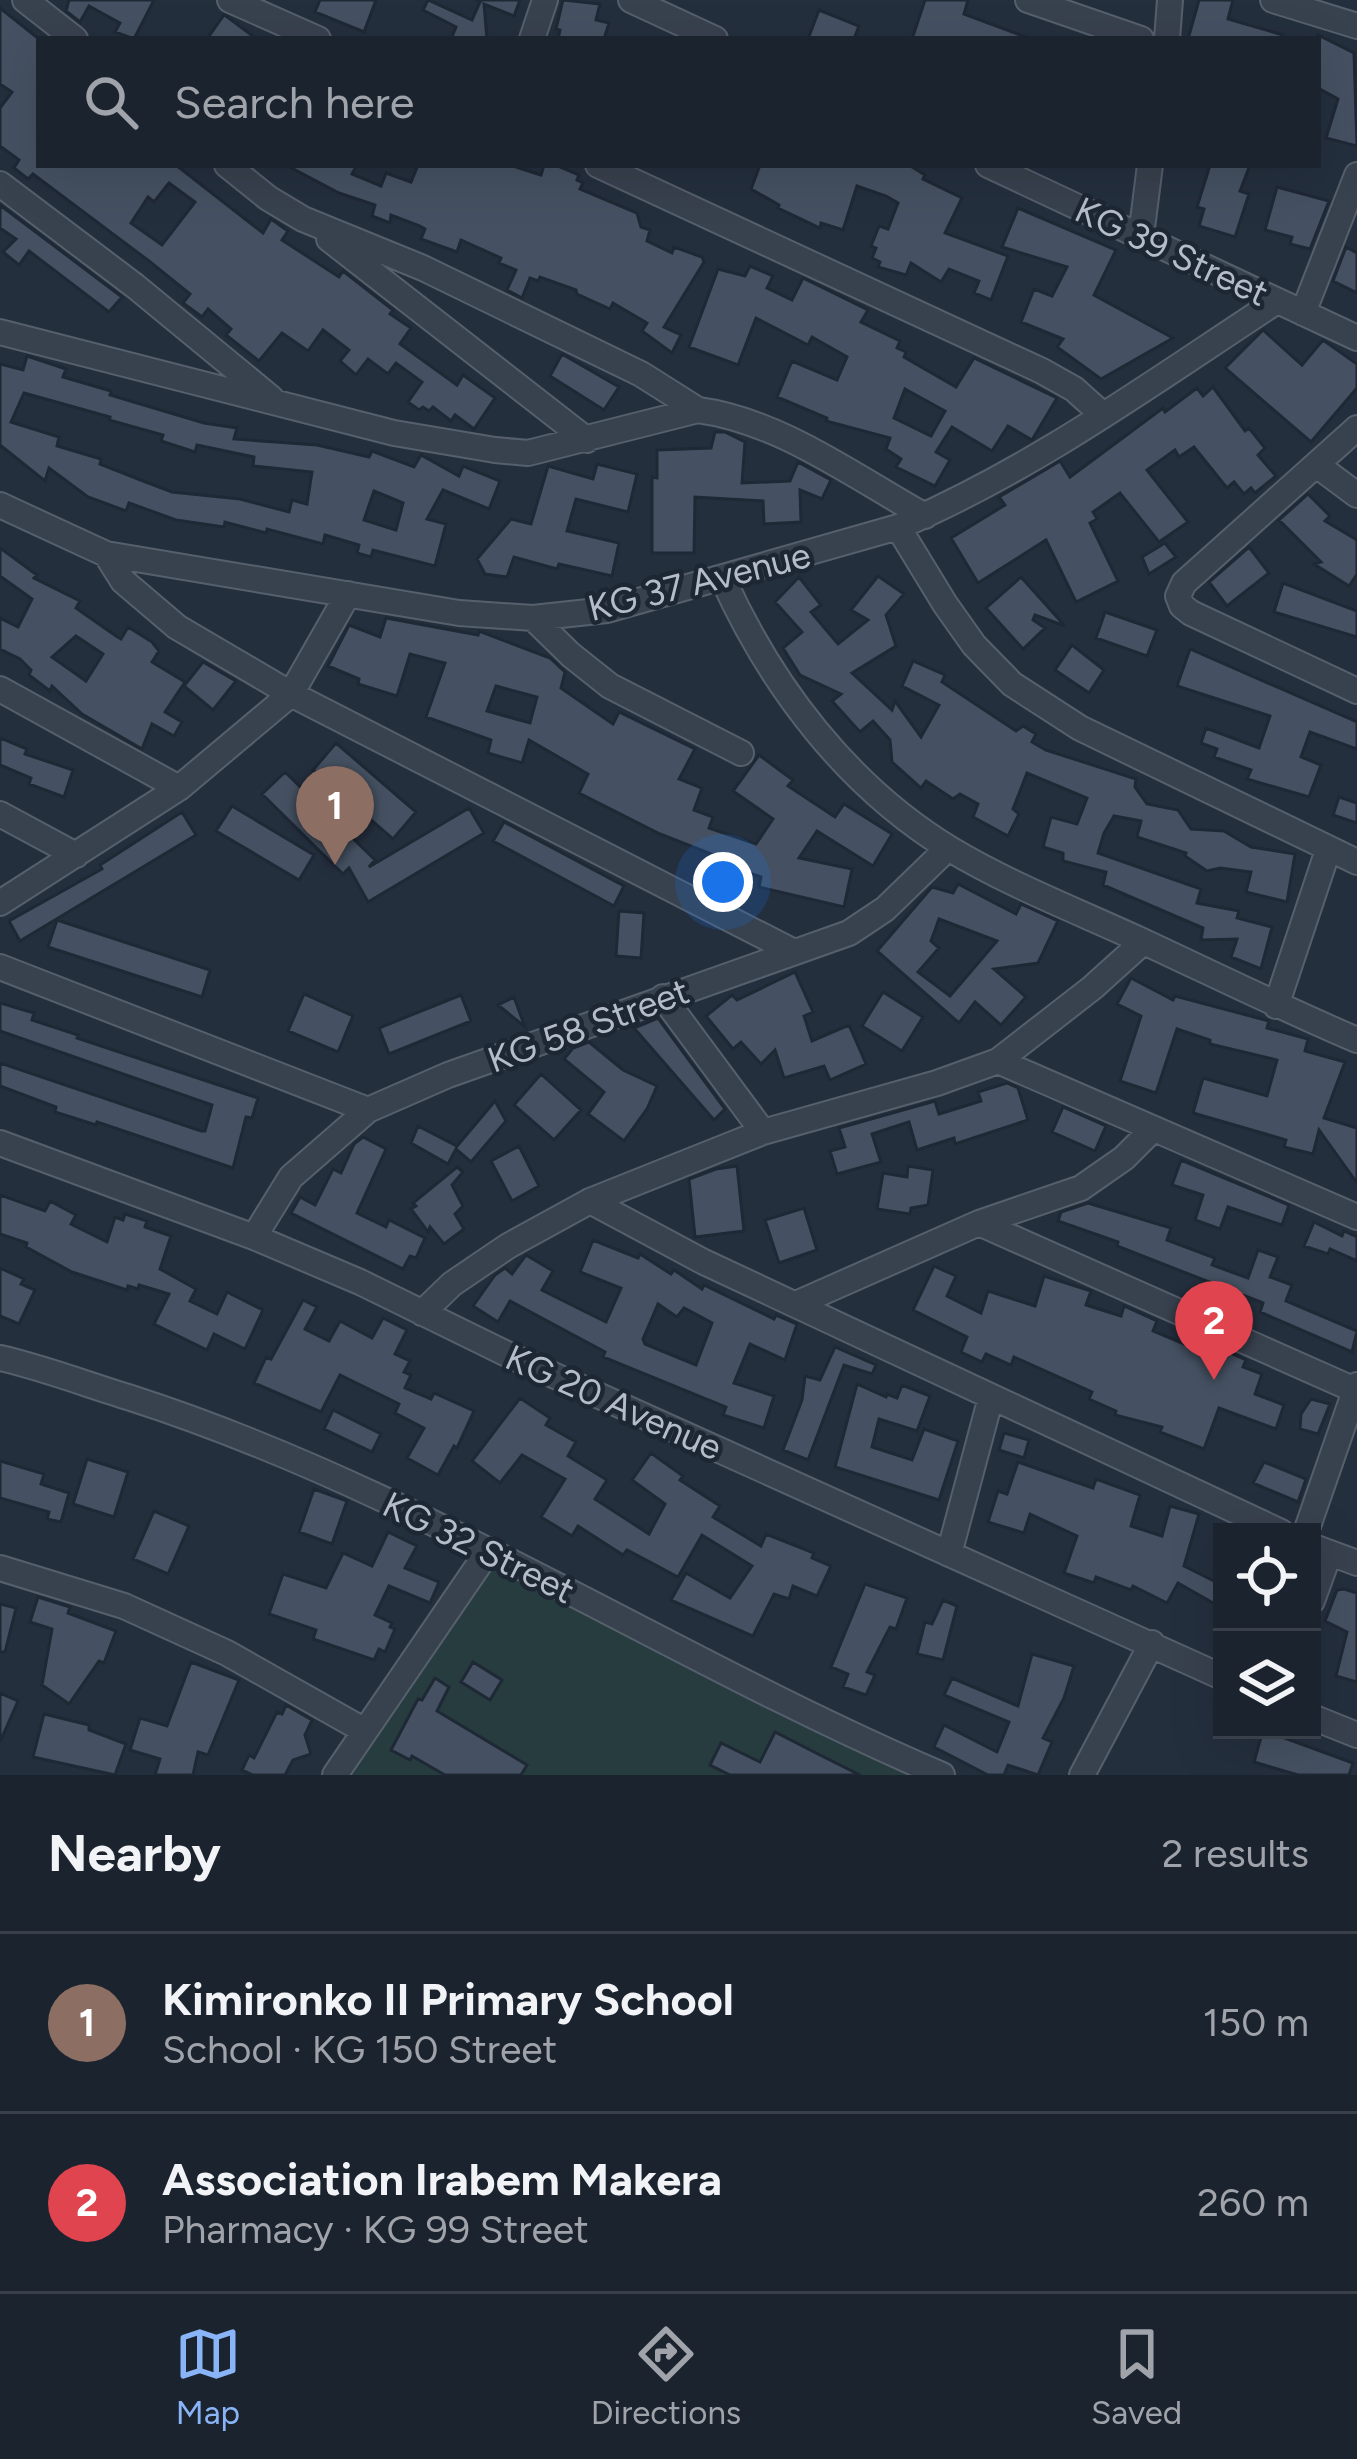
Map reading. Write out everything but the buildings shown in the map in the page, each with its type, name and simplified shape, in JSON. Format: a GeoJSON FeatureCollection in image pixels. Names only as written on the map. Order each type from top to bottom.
{"type":"FeatureCollection","features":[{"type":"Feature","properties":{"kind":"street"},"geometry":{"type":"LineString","coordinates":[[25,0],[71,36]]}},
{"type":"Feature","properties":{"kind":"street"},"geometry":{"type":"LineString","coordinates":[[230,0],[311,36]]}},
{"type":"Feature","properties":{"kind":"street"},"geometry":{"type":"LineString","coordinates":[[533,36],[545,0]]}},
{"type":"Feature","properties":{"kind":"street"},"geometry":{"type":"LineString","coordinates":[[631,0],[709,36]]}},
{"type":"Feature","properties":{"kind":"street"},"geometry":{"type":"LineString","coordinates":[[1028,0],[1132,36]]}},
{"type":"Feature","properties":{"kind":"street"},"geometry":{"type":"LineString","coordinates":[[1167,36],[1171,0]]}},
{"type":"Feature","properties":{"kind":"street"},"geometry":{"type":"LineString","coordinates":[[1273,0],[1357,26]]}},
{"type":"Feature","properties":{"kind":"street"},"geometry":{"type":"LineString","coordinates":[[231,168],[587,440]]}},
{"type":"Feature","properties":{"kind":"street"},"geometry":{"type":"LineString","coordinates":[[604,168],[1042,371],[1074,389],[1103,415]]}},
{"type":"Feature","properties":{"kind":"street","name":"KG 39 Street"},"geometry":{"type":"LineString","coordinates":[[994,168],[1357,338]]}},
{"type":"Feature","properties":{"kind":"street"},"geometry":{"type":"LineString","coordinates":[[1141,236],[1150,168]]}},
{"type":"Feature","properties":{"kind":"street"},"geometry":{"type":"LineString","coordinates":[[1303,313],[1357,176]]}},
{"type":"Feature","properties":{"kind":"street"},"geometry":{"type":"LineString","coordinates":[[0,184],[135,286],[276,402]]}},
{"type":"Feature","properties":{"kind":"street"},"geometry":{"type":"LineString","coordinates":[[303,219],[423,268],[641,374],[698,410],[746,420],[777,433],[925,516]]}},
{"type":"Feature","properties":{"kind":"street","name":"KG 37 Avenue"},"geometry":{"type":"LineString","coordinates":[[0,505],[106,554],[459,613],[533,618],[607,610],[925,516],[1003,479],[1276,301]]}},
{"type":"Feature","properties":{"kind":"street"},"geometry":{"type":"LineString","coordinates":[[0,332],[394,433],[495,451],[528,452],[698,410]]}},
{"type":"Feature","properties":{"kind":"street"},"geometry":{"type":"LineString","coordinates":[[1357,428],[1184,583],[1178,596],[1191,613],[1357,691]]}},
{"type":"Feature","properties":{"kind":"street"},"geometry":{"type":"LineString","coordinates":[[1318,466],[1357,495]]}},
{"type":"Feature","properties":{"kind":"street"},"geometry":{"type":"LineString","coordinates":[[898,527],[955,617],[1012,684],[1080,728],[1357,862]]}},
{"type":"Feature","properties":{"kind":"street"},"geometry":{"type":"LineString","coordinates":[[106,554],[123,581],[159,614],[291,694],[794,952]]}},
{"type":"Feature","properties":{"kind":"street"},"geometry":{"type":"LineString","coordinates":[[723,579],[748,633],[821,738],[870,787],[948,848],[1276,1006],[1357,1040]]}},
{"type":"Feature","properties":{"kind":"street"},"geometry":{"type":"LineString","coordinates":[[0,903],[179,788],[291,694],[348,595]]}},
{"type":"Feature","properties":{"kind":"street"},"geometry":{"type":"LineString","coordinates":[[533,618],[610,686],[741,753]]}},
{"type":"Feature","properties":{"kind":"street"},"geometry":{"type":"LineString","coordinates":[[0,689],[179,788]]}},
{"type":"Feature","properties":{"kind":"street"},"geometry":{"type":"LineString","coordinates":[[0,814],[76,855]]}},
{"type":"Feature","properties":{"kind":"street","name":"KG 58 Street"},"geometry":{"type":"LineString","coordinates":[[254,1237],[291,1177],[368,1110],[448,1075],[849,933],[885,909],[948,848]]}},
{"type":"Feature","properties":{"kind":"street"},"geometry":{"type":"LineString","coordinates":[[1276,1006],[1328,850]]}},
{"type":"Feature","properties":{"kind":"street"},"geometry":{"type":"LineString","coordinates":[[422,1312],[452,1284],[508,1246],[590,1201],[763,1132],[998,1061],[1092,988],[1143,941]]}},
{"type":"Feature","properties":{"kind":"street"},"geometry":{"type":"LineString","coordinates":[[0,967],[368,1110]]}},
{"type":"Feature","properties":{"kind":"street"},"geometry":{"type":"LineString","coordinates":[[663,997],[763,1132]]}},
{"type":"Feature","properties":{"kind":"street"},"geometry":{"type":"LineString","coordinates":[[998,1061],[1357,1217]]}},
{"type":"Feature","properties":{"kind":"street"},"geometry":{"type":"LineString","coordinates":[[796,1304],[979,1222],[1081,1188],[1124,1158],[1153,1130]]}},
{"type":"Feature","properties":{"kind":"street","name":"KG 20 Avenue"},"geometry":{"type":"LineString","coordinates":[[0,1143],[254,1237],[1213,1673]]}},
{"type":"Feature","properties":{"kind":"street"},"geometry":{"type":"LineString","coordinates":[[590,1201],[704,1262],[1262,1523]]}},
{"type":"Feature","properties":{"kind":"street"},"geometry":{"type":"LineString","coordinates":[[979,1222],[1356,1388],[1309,1523]]}},
{"type":"Feature","properties":{"kind":"street","name":"KG 32 Street"},"geometry":{"type":"LineString","coordinates":[[0,1358],[230,1430],[489,1550],[845,1733],[943,1775]]}},
{"type":"Feature","properties":{"kind":"street"},"geometry":{"type":"LineString","coordinates":[[949,1554],[991,1397]]}},
{"type":"Feature","properties":{"kind":"street"},"geometry":{"type":"LineString","coordinates":[[335,1775],[489,1550]]}},
{"type":"Feature","properties":{"kind":"street"},"geometry":{"type":"LineString","coordinates":[[1321,1550],[1357,1563]]}},
{"type":"Feature","properties":{"kind":"street"},"geometry":{"type":"LineString","coordinates":[[0,1568],[124,1606],[227,1653],[365,1731]]}},
{"type":"Feature","properties":{"kind":"street"},"geometry":{"type":"LineString","coordinates":[[1082,1775],[1152,1643]]}},
{"type":"Feature","properties":{"kind":"street"},"geometry":{"type":"LineString","coordinates":[[1321,1721],[1357,1735]]}},
{"type":"Feature","properties":{"kind":"green space"},"geometry":{"type":"Polygon","coordinates":[[[475,1562],[630,1628],[913,1775],[339,1775],[475,1562]]]}},
{"type":"Feature","properties":{"kind":"place","name":"Kimironko II Primary School"},"geometry":{"type":"Point","coordinates":[335,865]}},
{"type":"Feature","properties":{"kind":"place","name":"Association Irabem Makera"},"geometry":{"type":"Point","coordinates":[1214,1380]}}]}
